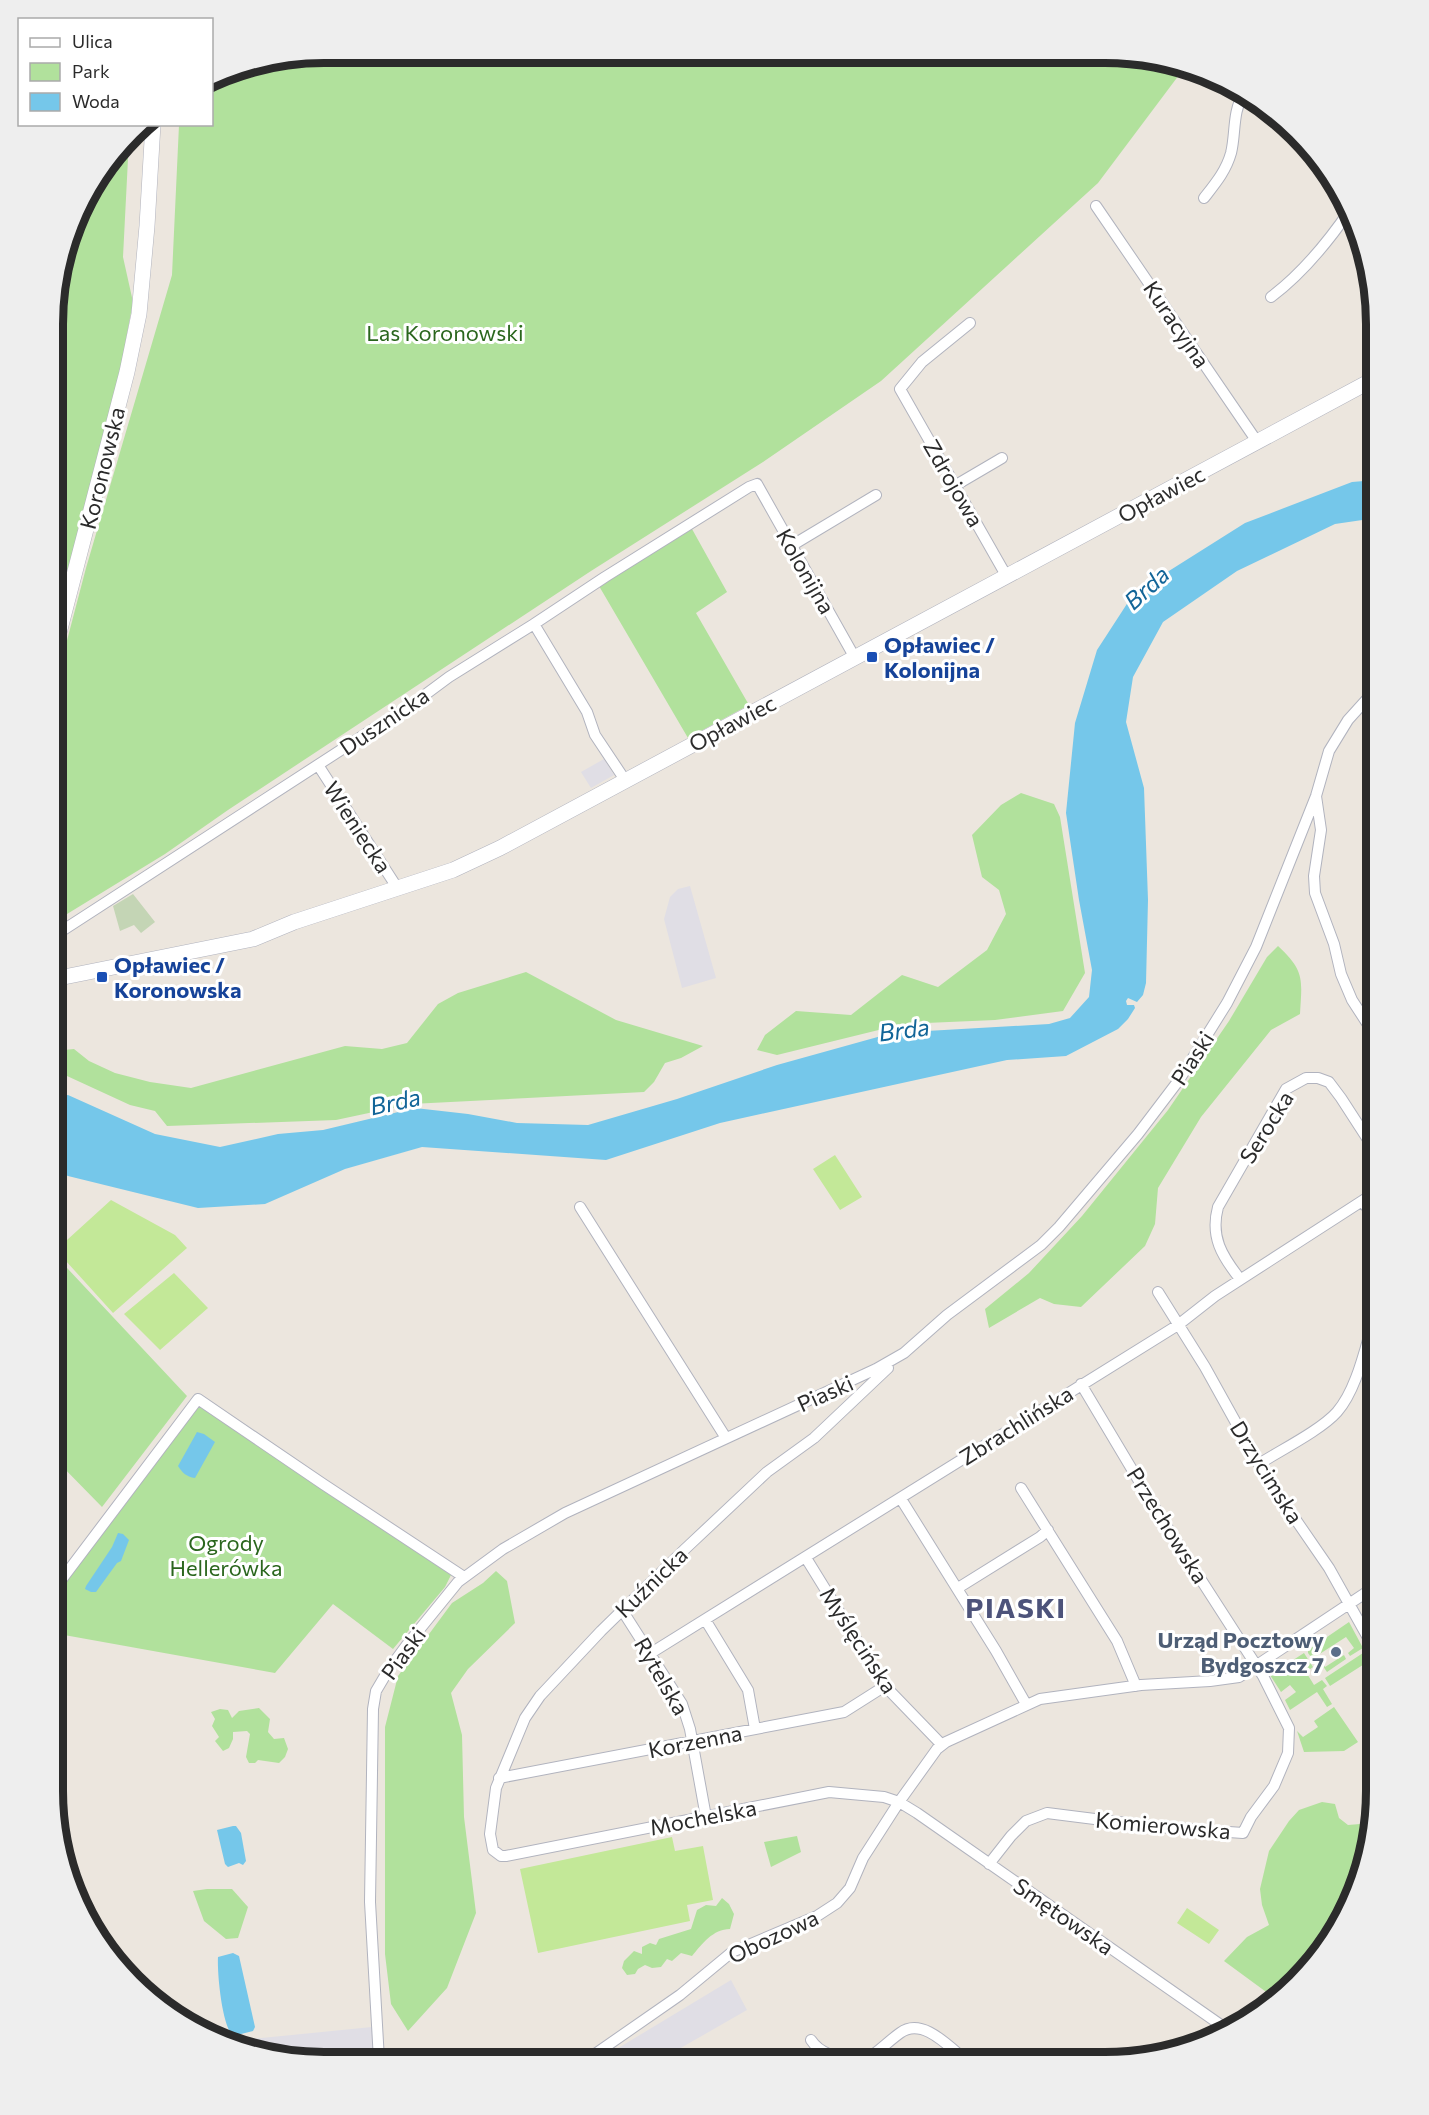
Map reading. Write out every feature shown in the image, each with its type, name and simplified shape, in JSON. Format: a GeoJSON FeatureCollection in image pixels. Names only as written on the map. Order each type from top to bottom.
{"type":"FeatureCollection","features":[{"type":"Feature","properties":{"kind":"street"},"geometry":{"type":"LineString","coordinates":[[1204,198],[1222,175],[1230,155],[1235,113],[1240,101]]}},
{"type":"Feature","properties":{"kind":"street","name":"Koronowska"},"geometry":{"type":"LineString","coordinates":[[63,617],[127,372],[139,314],[153,127]]}},
{"type":"Feature","properties":{"kind":"street","name":"Kuracyjna"},"geometry":{"type":"LineString","coordinates":[[1096,206],[1258,442]]}},
{"type":"Feature","properties":{"kind":"street"},"geometry":{"type":"LineString","coordinates":[[1271,297],[1285,287],[1320,252],[1344,219]]}},
{"type":"Feature","properties":{"kind":"street","name":"Zdrojowa"},"geometry":{"type":"LineString","coordinates":[[970,323],[922,362],[900,389],[1007,577]]}},
{"type":"Feature","properties":{"kind":"street","name":"Opławiec"},"geometry":{"type":"LineString","coordinates":[[63,977],[253,939],[294,922],[453,870],[500,848],[1366,384]]}},
{"type":"Feature","properties":{"kind":"street"},"geometry":{"type":"LineString","coordinates":[[956,486],[1002,458]]}},
{"type":"Feature","properties":{"kind":"street","name":"Kolonijna"},"geometry":{"type":"LineString","coordinates":[[757,484],[855,657]]}},
{"type":"Feature","properties":{"kind":"street","name":"Dusznicka"},"geometry":{"type":"LineString","coordinates":[[63,930],[691,521],[757,484]]}},
{"type":"Feature","properties":{"kind":"street"},"geometry":{"type":"LineString","coordinates":[[791,546],[876,495]]}},
{"type":"Feature","properties":{"kind":"street"},"geometry":{"type":"LineString","coordinates":[[534,624],[587,712],[595,735],[625,780]]}},
{"type":"Feature","properties":{"kind":"street","name":"Piaski"},"geometry":{"type":"LineString","coordinates":[[379,2052],[370,1902],[374,1703],[378,1688],[406,1646],[464,1577],[503,1549],[565,1513],[860,1378],[904,1353],[947,1315],[1041,1245],[1138,1134],[1179,1080],[1227,1003],[1256,947],[1316,796],[1329,751],[1348,720],[1366,700]]}},
{"type":"Feature","properties":{"kind":"street","name":"Wieniecka"},"geometry":{"type":"LineString","coordinates":[[318,765],[398,889]]}},
{"type":"Feature","properties":{"kind":"street"},"geometry":{"type":"LineString","coordinates":[[1316,796],[1321,830],[1314,876],[1315,893],[1334,944],[1341,974],[1352,1000],[1366,1022]]}},
{"type":"Feature","properties":{"kind":"street","name":"Serocka"},"geometry":{"type":"LineString","coordinates":[[1240,1279],[1226,1262],[1215,1235],[1218,1207],[1286,1089],[1306,1078],[1318,1078],[1329,1082],[1366,1137]]}},
{"type":"Feature","properties":{"kind":"street","name":"Zbrachlińska"},"geometry":{"type":"LineString","coordinates":[[651,1653],[706,1621],[747,1593],[1178,1324],[1240,1279],[1366,1198]]}},
{"type":"Feature","properties":{"kind":"street"},"geometry":{"type":"LineString","coordinates":[[1362,1201],[1366,1206]]}},
{"type":"Feature","properties":{"kind":"street"},"geometry":{"type":"LineString","coordinates":[[580,1207],[726,1438]]}},
{"type":"Feature","properties":{"kind":"street","name":"Drzycimska"},"geometry":{"type":"LineString","coordinates":[[1158,1292],[1205,1367],[1281,1500],[1329,1568],[1366,1636]]}},
{"type":"Feature","properties":{"kind":"street"},"geometry":{"type":"LineString","coordinates":[[1259,1464],[1323,1424],[1337,1412],[1353,1385],[1366,1344]]}},
{"type":"Feature","properties":{"kind":"street","name":"Kuźnicka"},"geometry":{"type":"LineString","coordinates":[[506,1856],[495,1854],[491,1846],[491,1816],[499,1778],[534,1703],[622,1610],[767,1472],[814,1438],[904,1353]]}},
{"type":"Feature","properties":{"kind":"street","name":"Przechowska"},"geometry":{"type":"LineString","coordinates":[[1081,1384],[1158,1513],[1256,1665]]}},
{"type":"Feature","properties":{"kind":"street"},"geometry":{"type":"LineString","coordinates":[[63,1578],[198,1399],[464,1577]]}},
{"type":"Feature","properties":{"kind":"street"},"geometry":{"type":"LineString","coordinates":[[1021,1488],[1117,1641],[1136,1686]]}},
{"type":"Feature","properties":{"kind":"street"},"geometry":{"type":"LineString","coordinates":[[901,1499],[958,1588],[1026,1704]]}},
{"type":"Feature","properties":{"kind":"street"},"geometry":{"type":"LineString","coordinates":[[958,1588],[1048,1530]]}},
{"type":"Feature","properties":{"kind":"street","name":"Myślęcińska"},"geometry":{"type":"LineString","coordinates":[[806,1558],[885,1686],[942,1745]]}},
{"type":"Feature","properties":{"kind":"street"},"geometry":{"type":"LineString","coordinates":[[942,1745],[1040,1699],[1136,1686],[1239,1677],[1366,1593]]}},
{"type":"Feature","properties":{"kind":"street","name":"Rytelska"},"geometry":{"type":"LineString","coordinates":[[622,1610],[682,1704],[692,1742],[706,1817]]}},
{"type":"Feature","properties":{"kind":"street"},"geometry":{"type":"LineString","coordinates":[[706,1621],[748,1690],[755,1729]]}},
{"type":"Feature","properties":{"kind":"street","name":"Komierowska"},"geometry":{"type":"LineString","coordinates":[[989,1864],[1026,1821],[1047,1813],[1158,1827],[1243,1833],[1251,1817],[1274,1786],[1288,1753],[1289,1728],[1256,1665]]}},
{"type":"Feature","properties":{"kind":"street","name":"Korzenna"},"geometry":{"type":"LineString","coordinates":[[499,1778],[844,1712],[885,1686]]}},
{"type":"Feature","properties":{"kind":"street","name":"Obozowa"},"geometry":{"type":"LineString","coordinates":[[598,2052],[680,1995],[732,1952],[817,1916],[837,1903],[850,1888],[863,1858],[899,1802],[942,1745]]}},
{"type":"Feature","properties":{"kind":"street","name":"Mochelska"},"geometry":{"type":"LineString","coordinates":[[506,1856],[828,1792],[884,1797],[899,1802]]}},
{"type":"Feature","properties":{"kind":"street","name":"Smętowska"},"geometry":{"type":"LineString","coordinates":[[899,1802],[1220,2025]]}},
{"type":"Feature","properties":{"kind":"street"},"geometry":{"type":"LineString","coordinates":[[878,2052],[900,2033],[919,2027],[955,2052]]}},
{"type":"Feature","properties":{"kind":"street"},"geometry":{"type":"LineString","coordinates":[[812,2040],[824,2052]]}},
{"type":"Feature","properties":{"kind":"shaded area"},"geometry":{"type":"Polygon","coordinates":[[[604,759],[614,775],[591,788],[581,772],[604,759]]]}},
{"type":"Feature","properties":{"kind":"shaded area"},"geometry":{"type":"Polygon","coordinates":[[[690,886],[716,978],[682,988],[664,919],[670,897],[678,889],[690,886]]]}},
{"type":"Feature","properties":{"kind":"shaded area"},"geometry":{"type":"Polygon","coordinates":[[[731,1980],[747,2010],[674,2052],[612,2052],[731,1980]]]}},
{"type":"Feature","properties":{"kind":"shaded area"},"geometry":{"type":"Polygon","coordinates":[[[372,2027],[374,2052],[290,2050],[245,2040],[372,2027]]]}},
{"type":"Feature","properties":{"kind":"green space","name":"Las Koronowski"},"geometry":{"type":"Polygon","coordinates":[[[324,63],[1105,63],[1139,65],[1180,74],[1098,183],[881,381],[763,462],[591,571],[165,854],[63,916],[63,656],[86,568],[172,275],[179,126],[213,126],[213,88],[240,77],[273,68],[324,63]]]}},
{"type":"Feature","properties":{"kind":"green space"},"geometry":{"type":"Polygon","coordinates":[[[128,152],[123,257],[133,302],[120,372],[63,590],[65,290],[72,256],[90,208],[107,179],[128,152]]]}},
{"type":"Feature","properties":{"kind":"green space"},"geometry":{"type":"Polygon","coordinates":[[[692,529],[727,592],[696,613],[749,705],[688,738],[599,586],[692,529]]]}},
{"type":"Feature","properties":{"kind":"green space"},"geometry":{"type":"Polygon","coordinates":[[[1021,793],[1054,804],[1060,817],[1085,973],[1063,1011],[995,1020],[903,1024],[777,1055],[757,1050],[765,1035],[796,1011],[851,1015],[902,975],[938,987],[987,950],[1006,914],[999,890],[982,877],[972,835],[1001,805],[1021,793]]]}},
{"type":"Feature","properties":{"kind":"green space"},"geometry":{"type":"Polygon","coordinates":[[[133,894],[155,922],[141,933],[134,925],[120,931],[113,906],[133,894]]]}},
{"type":"Feature","properties":{"kind":"green space"},"geometry":{"type":"Polygon","coordinates":[[[1278,946],[1293,962],[1300,976],[1300,1014],[1271,1030],[1201,1117],[1158,1188],[1155,1224],[1145,1246],[1081,1307],[1054,1304],[1040,1298],[989,1328],[985,1309],[1029,1273],[1082,1216],[1168,1110],[1229,1021],[1267,957],[1278,946]]]}},
{"type":"Feature","properties":{"kind":"green space"},"geometry":{"type":"Polygon","coordinates":[[[526,972],[616,1020],[703,1046],[681,1058],[665,1063],[654,1082],[644,1092],[411,1104],[336,1120],[167,1126],[155,1111],[130,1105],[63,1074],[63,1050],[74,1049],[89,1061],[115,1073],[150,1082],[191,1088],[345,1046],[382,1049],[407,1043],[438,1004],[458,993],[526,972]]]}},
{"type":"Feature","properties":{"kind":"green space"},"geometry":{"type":"Polygon","coordinates":[[[835,1155],[862,1197],[840,1210],[813,1169],[835,1155]]]}},
{"type":"Feature","properties":{"kind":"green space"},"geometry":{"type":"Polygon","coordinates":[[[111,1200],[175,1235],[187,1248],[113,1313],[63,1258],[63,1244],[111,1200]]]}},
{"type":"Feature","properties":{"kind":"green space"},"geometry":{"type":"Polygon","coordinates":[[[63,1264],[187,1396],[102,1507],[63,1467],[63,1264]]]}},
{"type":"Feature","properties":{"kind":"green space"},"geometry":{"type":"Polygon","coordinates":[[[174,1273],[208,1308],[160,1350],[124,1314],[174,1273]]]}},
{"type":"Feature","properties":{"kind":"green space","name":"Ogrody Hellerówka"},"geometry":{"type":"Polygon","coordinates":[[[199,1406],[451,1575],[445,1587],[393,1649],[333,1604],[275,1673],[63,1635],[63,1585],[199,1406]]]}},
{"type":"Feature","properties":{"kind":"green space"},"geometry":{"type":"Polygon","coordinates":[[[496,1571],[507,1581],[515,1623],[468,1669],[451,1693],[462,1735],[464,1817],[476,1913],[447,1988],[408,2031],[391,2004],[385,1954],[385,1727],[398,1676],[452,1603],[483,1583],[496,1571]]]}},
{"type":"Feature","properties":{"kind":"green space"},"geometry":{"type":"Polygon","coordinates":[[[1349,1622],[1363,1648],[1350,1656],[1348,1653],[1354,1648],[1346,1637],[1318,1655],[1325,1667],[1344,1655],[1346,1659],[1327,1672],[1318,1659],[1314,1661],[1308,1650],[1349,1622]]]}},
{"type":"Feature","properties":{"kind":"green space"},"geometry":{"type":"Polygon","coordinates":[[[1304,1653],[1313,1667],[1306,1672],[1314,1685],[1322,1680],[1327,1686],[1323,1689],[1332,1704],[1327,1707],[1317,1692],[1290,1710],[1285,1700],[1296,1692],[1290,1685],[1281,1692],[1270,1675],[1304,1653]]]}},
{"type":"Feature","properties":{"kind":"green space"},"geometry":{"type":"Polygon","coordinates":[[[1363,1653],[1366,1657],[1366,1663],[1330,1686],[1325,1678],[1363,1653]]]}},
{"type":"Feature","properties":{"kind":"green space"},"geometry":{"type":"Polygon","coordinates":[[[1334,1707],[1358,1742],[1344,1751],[1304,1752],[1297,1731],[1303,1737],[1318,1727],[1314,1721],[1334,1707]]]}},
{"type":"Feature","properties":{"kind":"green space"},"geometry":{"type":"Polygon","coordinates":[[[259,1708],[270,1719],[268,1732],[274,1739],[284,1738],[288,1749],[285,1757],[279,1763],[258,1760],[255,1763],[249,1763],[246,1757],[250,1734],[247,1731],[233,1732],[229,1748],[223,1751],[215,1741],[219,1737],[212,1726],[215,1719],[211,1712],[220,1709],[228,1710],[232,1718],[239,1711],[259,1708]]]}},
{"type":"Feature","properties":{"kind":"green space"},"geometry":{"type":"Polygon","coordinates":[[[1322,1802],[1335,1804],[1339,1818],[1348,1825],[1360,1824],[1364,1821],[1364,1825],[1352,1875],[1331,1922],[1290,1976],[1269,1994],[1224,1961],[1247,1937],[1269,1925],[1262,1905],[1260,1889],[1269,1851],[1299,1810],[1322,1802]]]}},
{"type":"Feature","properties":{"kind":"green space"},"geometry":{"type":"Polygon","coordinates":[[[797,1836],[801,1852],[771,1867],[764,1842],[797,1836]]]}},
{"type":"Feature","properties":{"kind":"green space"},"geometry":{"type":"Polygon","coordinates":[[[672,1837],[675,1851],[703,1846],[713,1900],[687,1905],[690,1921],[538,1953],[520,1869],[672,1837]]]}},
{"type":"Feature","properties":{"kind":"green space"},"geometry":{"type":"Polygon","coordinates":[[[232,1889],[248,1907],[238,1938],[226,1939],[204,1921],[193,1891],[232,1889]]]}},
{"type":"Feature","properties":{"kind":"green space"},"geometry":{"type":"Polygon","coordinates":[[[722,1898],[729,1904],[734,1914],[730,1929],[713,1934],[692,1956],[681,1953],[672,1961],[667,1959],[661,1967],[652,1968],[645,1965],[635,1974],[627,1975],[622,1968],[624,1961],[634,1951],[642,1954],[642,1947],[650,1943],[656,1945],[659,1939],[691,1929],[697,1910],[706,1905],[716,1906],[722,1898]]]}},
{"type":"Feature","properties":{"kind":"green space"},"geometry":{"type":"Polygon","coordinates":[[[1187,1908],[1219,1930],[1209,1944],[1177,1923],[1187,1908]]]}},
{"type":"Feature","properties":{"kind":"green space"},"geometry":{"type":"Polygon","coordinates":[[[692,2048],[704,2052],[684,2052],[692,2048]]]}},
{"type":"Feature","properties":{"kind":"water","name":"Brda"},"geometry":{"type":"Polygon","coordinates":[[[1366,481],[1366,519],[1335,524],[1237,571],[1163,622],[1133,677],[1126,722],[1144,788],[1148,900],[1146,983],[1143,995],[1137,1002],[1128,998],[1126,1001],[1127,1005],[1134,1005],[1135,1008],[1118,1029],[1066,1056],[1007,1060],[720,1123],[606,1160],[422,1147],[345,1169],[265,1204],[198,1208],[63,1174],[63,1096],[68,1095],[155,1134],[220,1147],[278,1134],[323,1130],[415,1108],[517,1123],[588,1125],[677,1099],[777,1065],[892,1033],[1049,1024],[1070,1018],[1089,997],[1092,970],[1066,813],[1075,723],[1097,650],[1134,593],[1245,523],[1352,482],[1366,481]]]}},
{"type":"Feature","properties":{"kind":"water"},"geometry":{"type":"Polygon","coordinates":[[[197,1432],[215,1442],[195,1478],[189,1477],[178,1466],[197,1432]]]}},
{"type":"Feature","properties":{"kind":"water"},"geometry":{"type":"Polygon","coordinates":[[[118,1533],[123,1534],[129,1540],[121,1561],[117,1563],[96,1592],[85,1589],[112,1547],[118,1533]]]}},
{"type":"Feature","properties":{"kind":"water"},"geometry":{"type":"Polygon","coordinates":[[[236,1826],[241,1833],[246,1861],[243,1865],[239,1863],[228,1867],[225,1864],[217,1830],[236,1826]]]}},
{"type":"Feature","properties":{"kind":"water"},"geometry":{"type":"Polygon","coordinates":[[[233,1953],[239,1956],[255,2027],[253,2031],[234,2036],[229,2030],[219,1986],[218,1957],[233,1953]]]}},
{"type":"Feature","properties":{"kind":"place","name":"Opławiec / Kolonijna"},"geometry":{"type":"Point","coordinates":[872,657]}},
{"type":"Feature","properties":{"kind":"place","name":"Opławiec / Koronowska"},"geometry":{"type":"Point","coordinates":[102,977]}},
{"type":"Feature","properties":{"kind":"place","name":"Urząd Pocztowy Bydgoszcz 7"},"geometry":{"type":"Point","coordinates":[1336,1652]}},
{"type":"Feature","properties":{"kind":"district","name":"PIASKI"},"geometry":{"type":"Point","coordinates":[1016,1607]}}]}
